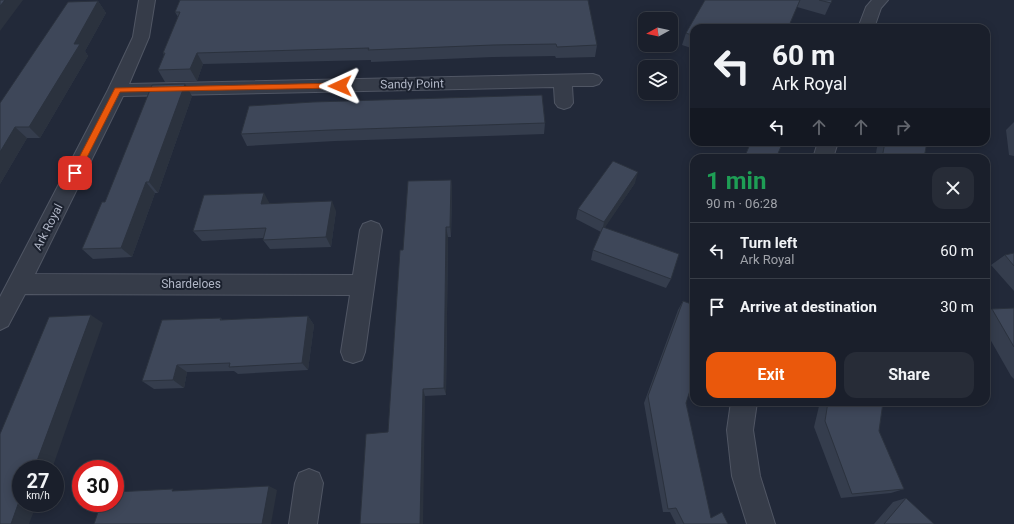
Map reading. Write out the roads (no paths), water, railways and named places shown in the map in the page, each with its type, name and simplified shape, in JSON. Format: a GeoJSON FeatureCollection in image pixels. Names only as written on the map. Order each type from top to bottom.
{"type":"FeatureCollection","features":[{"type":"Feature","properties":{"kind":"street","name":"Ark Royal"},"geometry":{"type":"LineString","coordinates":[[0,319],[117,90],[141,37],[147,0]]}},
{"type":"Feature","properties":{"kind":"street"},"geometry":{"type":"LineString","coordinates":[[868,24],[874,7],[880,0]]}},
{"type":"Feature","properties":{"kind":"street","name":"Sandy Point"},"geometry":{"type":"LineString","coordinates":[[117,90],[593,80]]}},
{"type":"Feature","properties":{"kind":"street"},"geometry":{"type":"LineString","coordinates":[[562,81],[564,103]]}},
{"type":"Feature","properties":{"kind":"street"},"geometry":{"type":"LineString","coordinates":[[353,352],[371,230]]}},
{"type":"Feature","properties":{"kind":"street","name":"Shardeloes"},"geometry":{"type":"LineString","coordinates":[[19,284],[363,285]]}},
{"type":"Feature","properties":{"kind":"street"},"geometry":{"type":"LineString","coordinates":[[743,406],[740,430],[746,476],[761,524]]}},
{"type":"Feature","properties":{"kind":"street"},"geometry":{"type":"LineString","coordinates":[[303,524],[309,483]]}}]}
